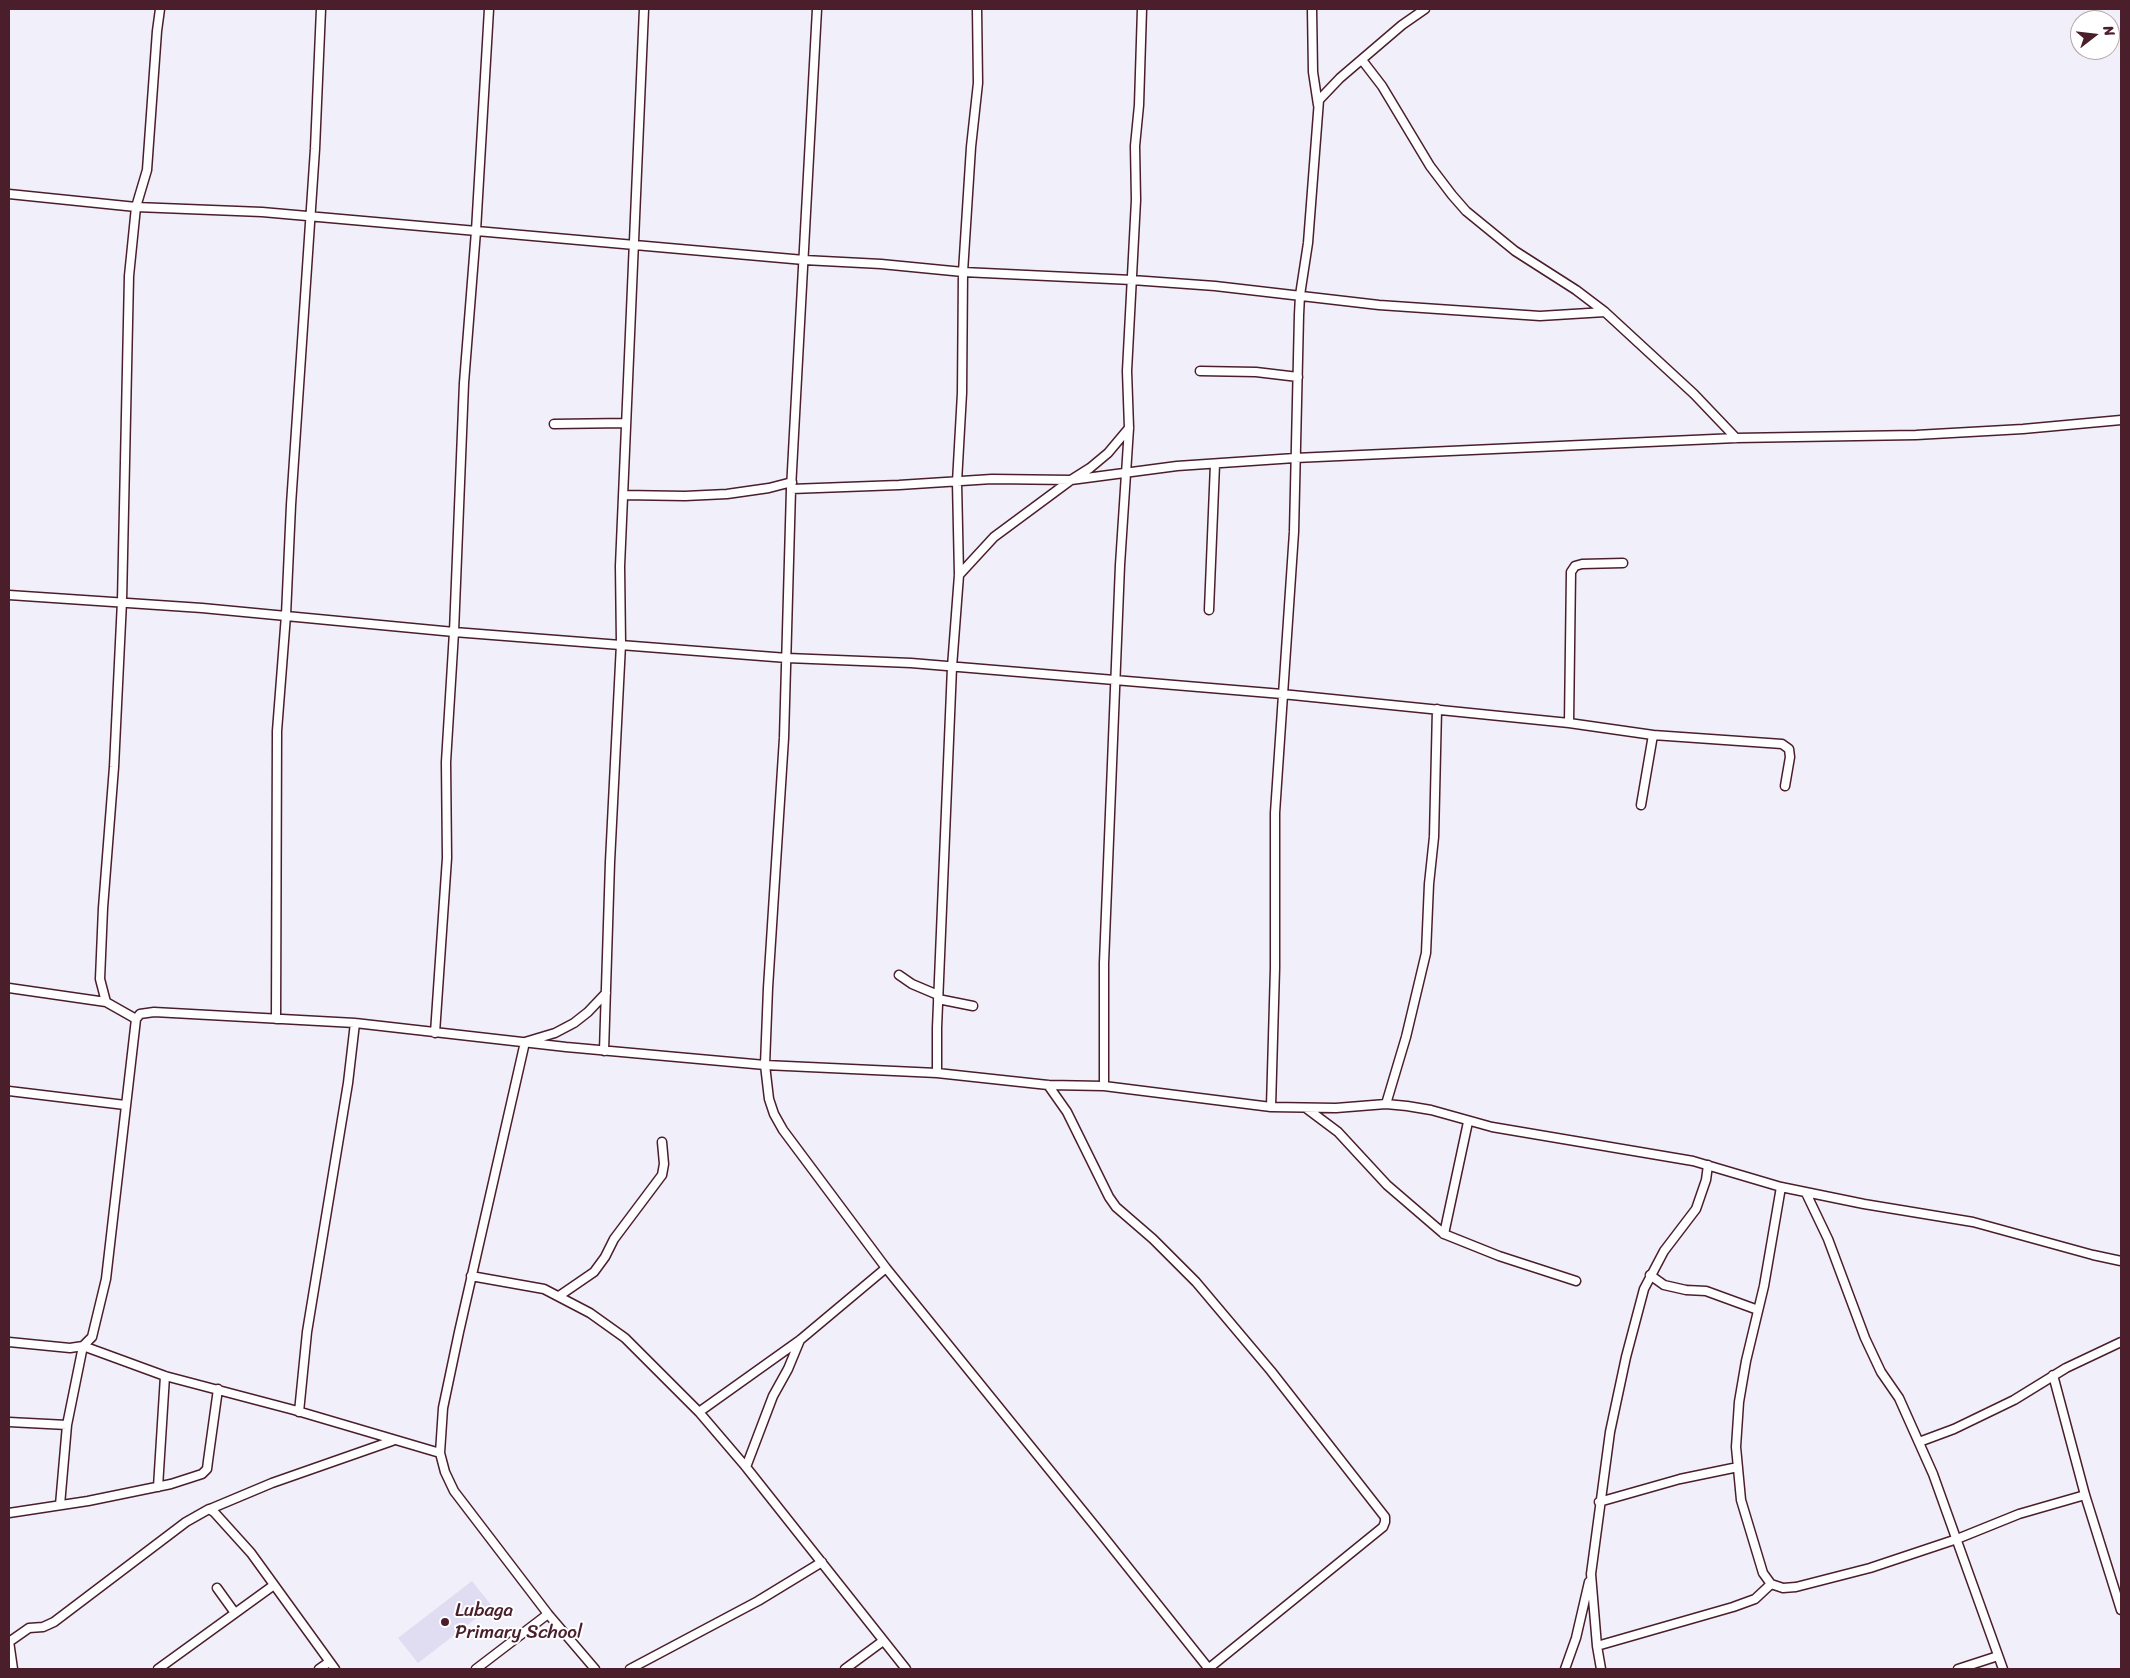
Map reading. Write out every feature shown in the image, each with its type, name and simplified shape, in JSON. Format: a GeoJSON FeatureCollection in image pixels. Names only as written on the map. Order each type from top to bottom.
{"type":"FeatureCollection","features":[{"type":"Feature","properties":{"kind":"street"},"geometry":{"type":"LineString","coordinates":[[106,1002],[100,979],[103,908],[114,767],[122,601],[129,276],[136,206],[147,170],[155,48],[160,9]]}},
{"type":"Feature","properties":{"kind":"street"},"geometry":{"type":"LineString","coordinates":[[276,1019],[277,731],[286,615],[321,9]]}},
{"type":"Feature","properties":{"kind":"street"},"geometry":{"type":"LineString","coordinates":[[435,1033],[447,858],[446,762],[454,632],[464,383],[476,231],[489,9]]}},
{"type":"Feature","properties":{"kind":"street"},"geometry":{"type":"LineString","coordinates":[[604,1051],[621,644],[620,566],[644,9]]}},
{"type":"Feature","properties":{"kind":"street"},"geometry":{"type":"LineString","coordinates":[[816,9],[791,486],[784,738],[765,1065],[766,1086],[774,1114],[886,1268],[1099,1530],[1209,1669],[1383,1527],[1384,1517],[1272,1371],[1196,1282],[1154,1239],[1116,1207],[1109,1197],[1067,1112],[1048,1085]]}},
{"type":"Feature","properties":{"kind":"street"},"geometry":{"type":"LineString","coordinates":[[936,1073],[952,667],[959,575],[957,482],[962,393],[963,272],[971,147],[978,83],[978,9]]}},
{"type":"Feature","properties":{"kind":"street"},"geometry":{"type":"LineString","coordinates":[[1104,1086],[1104,963],[1115,680],[1129,428],[1127,371],[1136,200],[1135,146],[1139,105],[1142,9]]}},
{"type":"Feature","properties":{"kind":"street"},"geometry":{"type":"LineString","coordinates":[[1312,9],[1313,72],[1319,107]]}},
{"type":"Feature","properties":{"kind":"street"},"geometry":{"type":"LineString","coordinates":[[1272,1107],[1276,929],[1275,813],[1294,532],[1300,295],[1308,243],[1319,100],[1340,78],[1402,25],[1425,9]]}},
{"type":"Feature","properties":{"kind":"street"},"geometry":{"type":"LineString","coordinates":[[1362,60],[1382,86],[1430,166],[1466,211],[1515,251],[1576,290],[1605,312],[1707,407],[1736,438]]}},
{"type":"Feature","properties":{"kind":"street"},"geometry":{"type":"LineString","coordinates":[[9,194],[136,206],[262,212],[804,260],[881,264],[963,272],[1132,280],[1300,295],[1366,304],[1540,316],[1605,312]]}},
{"type":"Feature","properties":{"kind":"street"},"geometry":{"type":"LineString","coordinates":[[1200,371],[1256,372],[1298,377]]}},
{"type":"Feature","properties":{"kind":"street"},"geometry":{"type":"LineString","coordinates":[[623,495],[685,496],[727,494],[791,486],[957,482],[992,479],[1071,480],[1215,464],[1295,458],[1736,438],[1916,435],[2024,429],[2121,420]]}},
{"type":"Feature","properties":{"kind":"street"},"geometry":{"type":"LineString","coordinates":[[554,424],[626,423]]}},
{"type":"Feature","properties":{"kind":"street"},"geometry":{"type":"LineString","coordinates":[[959,575],[994,537],[1090,468],[1108,453],[1129,428]]}},
{"type":"Feature","properties":{"kind":"street"},"geometry":{"type":"LineString","coordinates":[[1209,610],[1215,464]]}},
{"type":"Feature","properties":{"kind":"street"},"geometry":{"type":"LineString","coordinates":[[1569,723],[1571,572],[1575,566],[1582,564],[1623,563]]}},
{"type":"Feature","properties":{"kind":"street"},"geometry":{"type":"LineString","coordinates":[[9,595],[122,601],[454,632],[787,658],[952,667],[1282,694],[1569,723],[1653,734],[1785,745],[1789,749],[1790,757],[1785,786]]}},
{"type":"Feature","properties":{"kind":"street"},"geometry":{"type":"LineString","coordinates":[[1386,1104],[1406,1037],[1426,952],[1429,884],[1434,838],[1437,709]]}},
{"type":"Feature","properties":{"kind":"street"},"geometry":{"type":"LineString","coordinates":[[1641,805],[1653,734]]}},
{"type":"Feature","properties":{"kind":"street"},"geometry":{"type":"LineString","coordinates":[[899,974],[912,984],[938,997],[973,1006]]}},
{"type":"Feature","properties":{"kind":"street"},"geometry":{"type":"LineString","coordinates":[[9,988],[106,1002],[136,1019]]}},
{"type":"Feature","properties":{"kind":"street"},"geometry":{"type":"LineString","coordinates":[[525,1042],[555,1033],[574,1023],[588,1012],[606,993]]}},
{"type":"Feature","properties":{"kind":"street"},"geometry":{"type":"LineString","coordinates":[[60,1505],[67,1425],[83,1346],[89,1340],[95,1328],[106,1279],[136,1019],[140,1014],[146,1013],[165,1011],[355,1023],[604,1051],[765,1065],[936,1073],[1048,1085],[1104,1086],[1272,1107],[1306,1108],[1386,1104],[1430,1110],[1468,1122],[1677,1158],[1806,1193],[1972,1222],[2093,1255],[2121,1260]]}},
{"type":"Feature","properties":{"kind":"street"},"geometry":{"type":"LineString","coordinates":[[300,1412],[307,1332],[348,1083],[355,1023]]}},
{"type":"Feature","properties":{"kind":"street"},"geometry":{"type":"LineString","coordinates":[[525,1042],[478,1243],[443,1408],[440,1453],[445,1472],[454,1491],[548,1614],[596,1669]]}},
{"type":"Feature","properties":{"kind":"street"},"geometry":{"type":"LineString","coordinates":[[9,1091],[125,1105]]}},
{"type":"Feature","properties":{"kind":"street"},"geometry":{"type":"LineString","coordinates":[[1306,1108],[1338,1132],[1387,1185],[1444,1234],[1499,1256],[1576,1281]]}},
{"type":"Feature","properties":{"kind":"street"},"geometry":{"type":"LineString","coordinates":[[1444,1234],[1468,1122]]}},
{"type":"Feature","properties":{"kind":"street"},"geometry":{"type":"LineString","coordinates":[[559,1296],[594,1272],[605,1257],[614,1239],[662,1175],[664,1164],[662,1142]]}},
{"type":"Feature","properties":{"kind":"street"},"geometry":{"type":"LineString","coordinates":[[1565,1669],[1576,1638],[1590,1574],[1610,1432],[1626,1358],[1644,1289],[1650,1274],[1664,1251],[1696,1209],[1708,1165]]}},
{"type":"Feature","properties":{"kind":"street"},"geometry":{"type":"LineString","coordinates":[[1781,1187],[1764,1286],[1739,1402],[1736,1447],[1741,1500],[1763,1573],[1771,1584],[1783,1588],[1796,1587],[1870,1568],[1957,1539],[2004,1518],[2085,1495]]}},
{"type":"Feature","properties":{"kind":"street"},"geometry":{"type":"LineString","coordinates":[[1806,1193],[1828,1239],[1865,1338],[1881,1372],[1899,1398],[1919,1442],[1957,1539],[2002,1669]]}},
{"type":"Feature","properties":{"kind":"street"},"geometry":{"type":"LineString","coordinates":[[699,1412],[800,1340],[886,1268]]}},
{"type":"Feature","properties":{"kind":"street"},"geometry":{"type":"LineString","coordinates":[[1650,1274],[1664,1285],[1686,1290],[1706,1291],[1758,1310]]}},
{"type":"Feature","properties":{"kind":"street"},"geometry":{"type":"LineString","coordinates":[[472,1276],[544,1289],[590,1313],[625,1338],[699,1412],[746,1466],[906,1669]]}},
{"type":"Feature","properties":{"kind":"street"},"geometry":{"type":"LineString","coordinates":[[746,1466],[773,1396],[788,1369],[800,1340]]}},
{"type":"Feature","properties":{"kind":"street"},"geometry":{"type":"LineString","coordinates":[[9,1342],[48,1347],[70,1348],[83,1346],[165,1376],[218,1389],[440,1453]]}},
{"type":"Feature","properties":{"kind":"street"},"geometry":{"type":"LineString","coordinates":[[1919,1442],[2014,1400],[2053,1375],[2121,1342]]}},
{"type":"Feature","properties":{"kind":"street"},"geometry":{"type":"LineString","coordinates":[[2053,1375],[2085,1495],[2120,1605]]}},
{"type":"Feature","properties":{"kind":"street"},"geometry":{"type":"LineString","coordinates":[[158,1487],[165,1376]]}},
{"type":"Feature","properties":{"kind":"street"},"geometry":{"type":"LineString","coordinates":[[9,1513],[158,1487],[192,1479],[206,1472],[218,1389]]}},
{"type":"Feature","properties":{"kind":"street"},"geometry":{"type":"LineString","coordinates":[[9,1422],[67,1425]]}},
{"type":"Feature","properties":{"kind":"street"},"geometry":{"type":"LineString","coordinates":[[13,1669],[9,1641],[29,1628],[43,1627],[54,1622],[200,1513],[272,1483],[392,1440]]}},
{"type":"Feature","properties":{"kind":"street"},"geometry":{"type":"LineString","coordinates":[[1599,1502],[1680,1479],[1738,1468]]}},
{"type":"Feature","properties":{"kind":"street"},"geometry":{"type":"LineString","coordinates":[[210,1509],[245,1546],[335,1669]]}},
{"type":"Feature","properties":{"kind":"street"},"geometry":{"type":"LineString","coordinates":[[630,1669],[758,1601],[822,1562]]}},
{"type":"Feature","properties":{"kind":"street"},"geometry":{"type":"LineString","coordinates":[[1590,1574],[1601,1669]]}},
{"type":"Feature","properties":{"kind":"street"},"geometry":{"type":"LineString","coordinates":[[1597,1646],[1755,1599],[1771,1584]]}},
{"type":"Feature","properties":{"kind":"street"},"geometry":{"type":"LineString","coordinates":[[158,1669],[183,1649],[274,1585]]}},
{"type":"Feature","properties":{"kind":"street"},"geometry":{"type":"LineString","coordinates":[[217,1588],[235,1613]]}},
{"type":"Feature","properties":{"kind":"street"},"geometry":{"type":"LineString","coordinates":[[476,1669],[548,1614]]}},
{"type":"Feature","properties":{"kind":"street"},"geometry":{"type":"LineString","coordinates":[[845,1669],[883,1641]]}},
{"type":"Feature","properties":{"kind":"street"},"geometry":{"type":"LineString","coordinates":[[1958,1669],[1998,1656]]}},
{"type":"Feature","properties":{"kind":"street"},"geometry":{"type":"LineString","coordinates":[[319,1669],[329,1662]]}},
{"type":"Feature","properties":{"kind":"shaded area","name":"Lubaga Primary School"},"geometry":{"type":"Polygon","coordinates":[[[472,1581],[492,1606],[418,1663],[398,1638],[472,1581]]]}},
{"type":"Feature","properties":{"kind":"place","name":"Lubaga Primary School"},"geometry":{"type":"Point","coordinates":[445,1622]}}]}
